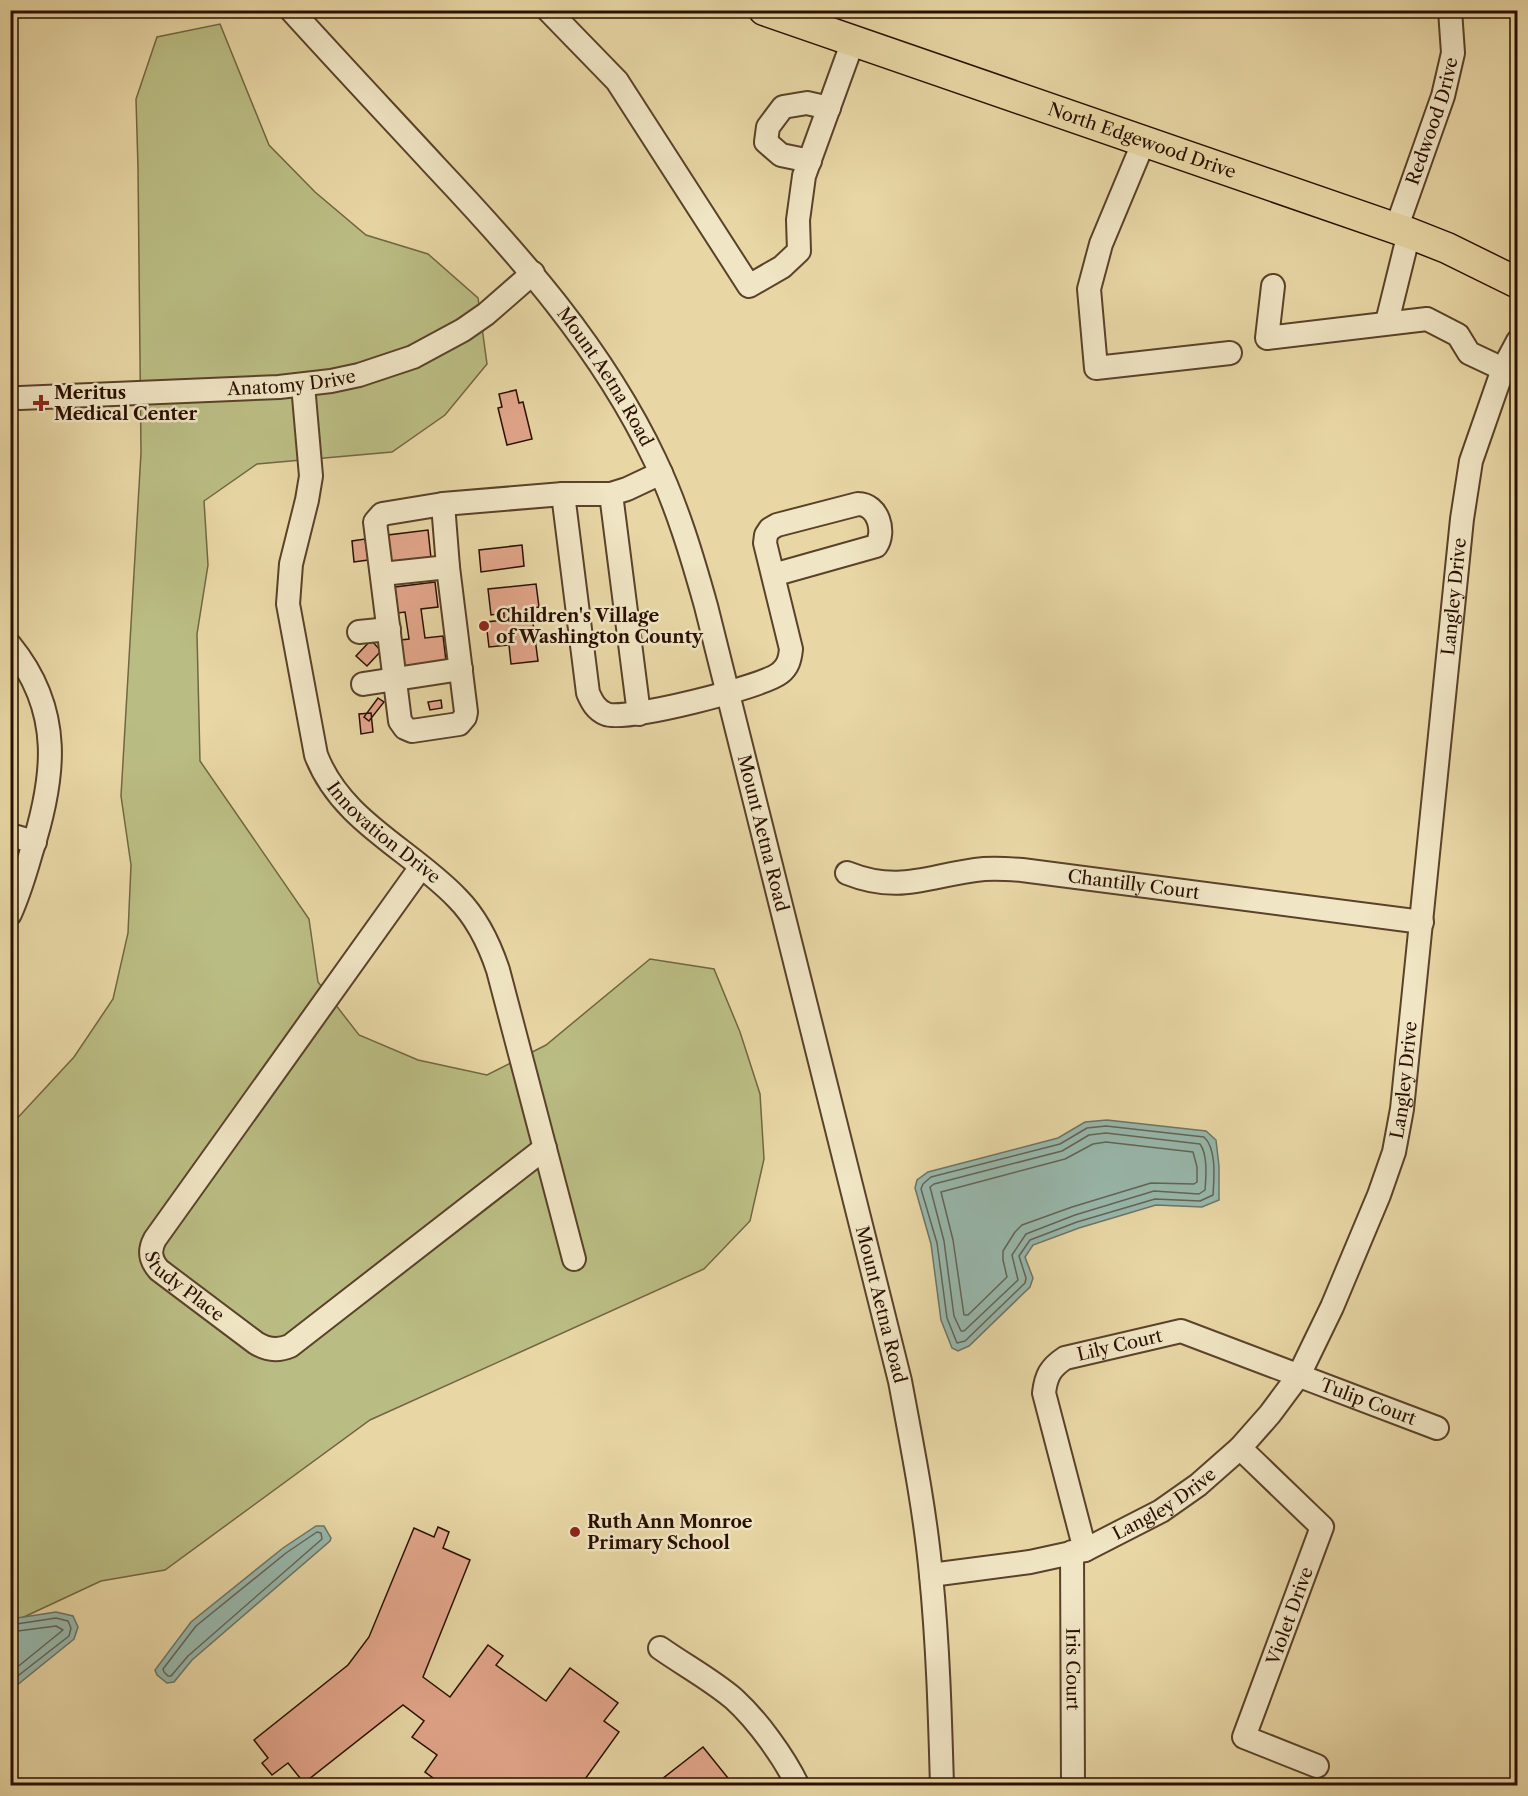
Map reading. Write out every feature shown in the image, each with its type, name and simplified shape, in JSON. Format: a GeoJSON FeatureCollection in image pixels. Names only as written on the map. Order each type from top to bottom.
{"type":"FeatureCollection","features":[{"type":"Feature","properties":{"kind":"main road","name":"North Edgewood Drive"},"geometry":{"type":"LineString","coordinates":[[764,10],[1402,231],[1447,248],[1518,284]]}},
{"type":"Feature","properties":{"kind":"street","name":"Mount Aetna Road"},"geometry":{"type":"LineString","coordinates":[[291,10],[533,273],[598,360],[639,428],[661,473],[695,568],[900,1381],[917,1474],[931,1575],[942,1785]]}},
{"type":"Feature","properties":{"kind":"street"},"geometry":{"type":"LineString","coordinates":[[548,10],[617,81],[749,286],[782,267],[799,251],[798,220],[804,176],[853,41]]}},
{"type":"Feature","properties":{"kind":"street","name":"Redwood Drive"},"geometry":{"type":"LineString","coordinates":[[1387,322],[1402,231],[1443,96],[1453,52],[1453,25],[1450,10]]}},
{"type":"Feature","properties":{"kind":"street"},"geometry":{"type":"LineString","coordinates":[[810,161],[781,155],[766,142],[768,127],[783,107],[807,103],[829,108]]}},
{"type":"Feature","properties":{"kind":"street"},"geometry":{"type":"LineString","coordinates":[[1144,141],[1101,244],[1089,289],[1096,368],[1230,353]]}},
{"type":"Feature","properties":{"kind":"street","name":"Anatomy Drive"},"geometry":{"type":"LineString","coordinates":[[20,398],[303,385],[331,381],[386,367],[438,344],[486,315],[533,273]]}},
{"type":"Feature","properties":{"kind":"street"},"geometry":{"type":"LineString","coordinates":[[1273,286],[1267,338],[1426,319],[1458,335],[1469,353],[1503,369]]}},
{"type":"Feature","properties":{"kind":"street","name":"Langley Drive"},"geometry":{"type":"LineString","coordinates":[[931,1575],[1030,1562],[1079,1551],[1161,1510],[1198,1485],[1240,1448],[1270,1414],[1299,1375],[1336,1296],[1379,1195],[1394,1152],[1402,1109],[1462,519],[1471,461],[1503,369],[1518,341]]}},
{"type":"Feature","properties":{"kind":"street","name":"Innovation Drive"},"geometry":{"type":"LineString","coordinates":[[303,385],[310,476],[307,500],[291,564],[288,604],[312,744],[325,776],[345,804],[447,888],[466,908],[488,944],[498,970],[574,1259]]}},
{"type":"Feature","properties":{"kind":"street"},"geometry":{"type":"LineString","coordinates":[[443,504],[448,567],[466,712],[462,722],[454,726],[412,731],[405,728],[400,721],[374,527],[376,519],[382,514],[443,504],[563,494],[611,494],[661,473]]}},
{"type":"Feature","properties":{"kind":"street"},"geometry":{"type":"LineString","coordinates":[[563,494],[588,693],[592,703],[606,715],[615,717],[656,712],[771,679],[786,667],[791,649],[772,575],[765,543],[766,535],[770,529],[858,504],[865,504],[875,513],[881,533],[876,546],[772,575]]}},
{"type":"Feature","properties":{"kind":"street"},"geometry":{"type":"LineString","coordinates":[[611,494],[639,714]]}},
{"type":"Feature","properties":{"kind":"street"},"geometry":{"type":"LineString","coordinates":[[382,574],[448,567]]}},
{"type":"Feature","properties":{"kind":"street"},"geometry":{"type":"LineString","coordinates":[[359,632],[389,629]]}},
{"type":"Feature","properties":{"kind":"street"},"geometry":{"type":"LineString","coordinates":[[10,645],[35,683],[48,718],[51,737],[50,777],[35,842],[10,914]]}},
{"type":"Feature","properties":{"kind":"street"},"geometry":{"type":"LineString","coordinates":[[363,684],[461,669]]}},
{"type":"Feature","properties":{"kind":"street"},"geometry":{"type":"LineString","coordinates":[[10,834],[35,842]]}},
{"type":"Feature","properties":{"kind":"street","name":"Study Place"},"geometry":{"type":"LineString","coordinates":[[421,867],[155,1239],[150,1251],[152,1261],[159,1270],[256,1343],[267,1348],[282,1349],[290,1346],[545,1148]]}},
{"type":"Feature","properties":{"kind":"street","name":"Chantilly Court"},"geometry":{"type":"LineString","coordinates":[[847,873],[867,881],[889,884],[914,882],[986,868],[1022,870],[1422,922]]}},
{"type":"Feature","properties":{"kind":"street","name":"Lily Court"},"geometry":{"type":"LineString","coordinates":[[1079,1551],[1044,1393],[1046,1377],[1053,1366],[1065,1359],[1181,1330],[1299,1375]]}},
{"type":"Feature","properties":{"kind":"street","name":"Tulip Court"},"geometry":{"type":"LineString","coordinates":[[1299,1375],[1437,1428]]}},
{"type":"Feature","properties":{"kind":"street","name":"Violet Drive"},"geometry":{"type":"LineString","coordinates":[[1240,1448],[1322,1527],[1244,1737],[1317,1766]]}},
{"type":"Feature","properties":{"kind":"street","name":"Iris Court"},"geometry":{"type":"LineString","coordinates":[[1073,1785],[1079,1551]]}},
{"type":"Feature","properties":{"kind":"street"},"geometry":{"type":"LineString","coordinates":[[660,1648],[733,1699],[754,1720],[798,1785]]}},
{"type":"Feature","properties":{"kind":"green space"},"geometry":{"type":"Polygon","coordinates":[[[220,24],[269,145],[315,192],[366,235],[428,254],[478,298],[487,364],[445,415],[392,452],[257,464],[204,501],[208,565],[197,634],[200,761],[309,919],[318,982],[359,1035],[418,1060],[487,1075],[546,1045],[650,959],[714,969],[740,1032],[760,1094],[764,1159],[750,1221],[704,1269],[370,1420],[165,1570],[101,1581],[11,1623],[11,1125],[74,1057],[113,999],[128,933],[131,865],[121,796],[141,453],[136,99],[157,37],[220,24]]]}},
{"type":"Feature","properties":{"kind":"water"},"geometry":{"type":"Polygon","coordinates":[[[1107,1120],[1206,1131],[1216,1140],[1219,1200],[1202,1207],[1156,1205],[1079,1228],[1033,1245],[1025,1257],[1033,1278],[1030,1287],[969,1346],[958,1351],[952,1348],[941,1320],[931,1244],[915,1188],[917,1180],[928,1172],[1058,1138],[1085,1122],[1107,1120]]]}},
{"type":"Feature","properties":{"kind":"water"},"geometry":{"type":"Polygon","coordinates":[[[316,1526],[324,1526],[331,1538],[330,1541],[192,1660],[174,1682],[167,1683],[157,1675],[155,1670],[191,1622],[283,1548],[316,1526]]]}},
{"type":"Feature","properties":{"kind":"water"},"geometry":{"type":"Polygon","coordinates":[[[56,1612],[73,1616],[78,1627],[74,1639],[11,1690],[11,1619],[56,1612]]]}},
{"type":"Feature","properties":{"kind":"building"},"geometry":{"type":"Polygon","coordinates":[[[516,390],[519,403],[523,402],[532,439],[507,445],[498,408],[502,407],[499,394],[516,390]]]}},
{"type":"Feature","properties":{"kind":"building"},"geometry":{"type":"Polygon","coordinates":[[[428,530],[431,558],[391,562],[388,535],[428,530]]]}},
{"type":"Feature","properties":{"kind":"building"},"geometry":{"type":"Polygon","coordinates":[[[365,539],[368,560],[354,562],[352,541],[365,539]]]}},
{"type":"Feature","properties":{"kind":"building"},"geometry":{"type":"Polygon","coordinates":[[[522,545],[524,566],[481,572],[479,550],[522,545]]]}},
{"type":"Feature","properties":{"kind":"building"},"geometry":{"type":"Polygon","coordinates":[[[435,582],[438,607],[421,609],[425,638],[443,636],[446,661],[405,667],[401,640],[409,639],[405,612],[398,613],[395,587],[435,582]]]}},
{"type":"Feature","properties":{"kind":"building"},"geometry":{"type":"Polygon","coordinates":[[[536,584],[539,607],[531,608],[538,661],[511,664],[509,645],[489,647],[486,622],[504,620],[504,613],[491,615],[488,589],[536,584]]]}},
{"type":"Feature","properties":{"kind":"building"},"geometry":{"type":"Polygon","coordinates":[[[371,640],[381,651],[367,666],[356,656],[371,640]]]}},
{"type":"Feature","properties":{"kind":"building"},"geometry":{"type":"Polygon","coordinates":[[[378,698],[384,702],[369,721],[364,717],[378,698]]]}},
{"type":"Feature","properties":{"kind":"building"},"geometry":{"type":"Polygon","coordinates":[[[441,700],[442,708],[430,710],[428,702],[441,700]]]}},
{"type":"Feature","properties":{"kind":"building"},"geometry":{"type":"Polygon","coordinates":[[[371,713],[373,732],[361,734],[359,714],[371,713]]]}},
{"type":"Feature","properties":{"kind":"building"},"geometry":{"type":"Polygon","coordinates":[[[438,1527],[449,1532],[443,1548],[470,1560],[423,1677],[450,1697],[488,1645],[503,1656],[496,1665],[546,1701],[570,1668],[618,1703],[604,1721],[619,1732],[580,1786],[444,1786],[425,1772],[437,1755],[412,1737],[424,1721],[403,1705],[304,1783],[288,1763],[272,1775],[262,1763],[268,1758],[254,1740],[348,1665],[369,1637],[414,1528],[434,1537],[438,1527]]]}},
{"type":"Feature","properties":{"kind":"building"},"geometry":{"type":"Polygon","coordinates":[[[703,1747],[728,1778],[719,1784],[720,1786],[653,1786],[703,1747]]]}},
{"type":"Feature","properties":{"kind":"place","name":"Meritus Medical Center"},"geometry":{"type":"Point","coordinates":[41,403]}},
{"type":"Feature","properties":{"kind":"place","name":"Children's Village of Washington County"},"geometry":{"type":"Point","coordinates":[484,626]}},
{"type":"Feature","properties":{"kind":"place","name":"Ruth Ann Monroe Primary School"},"geometry":{"type":"Point","coordinates":[575,1532]}}]}
